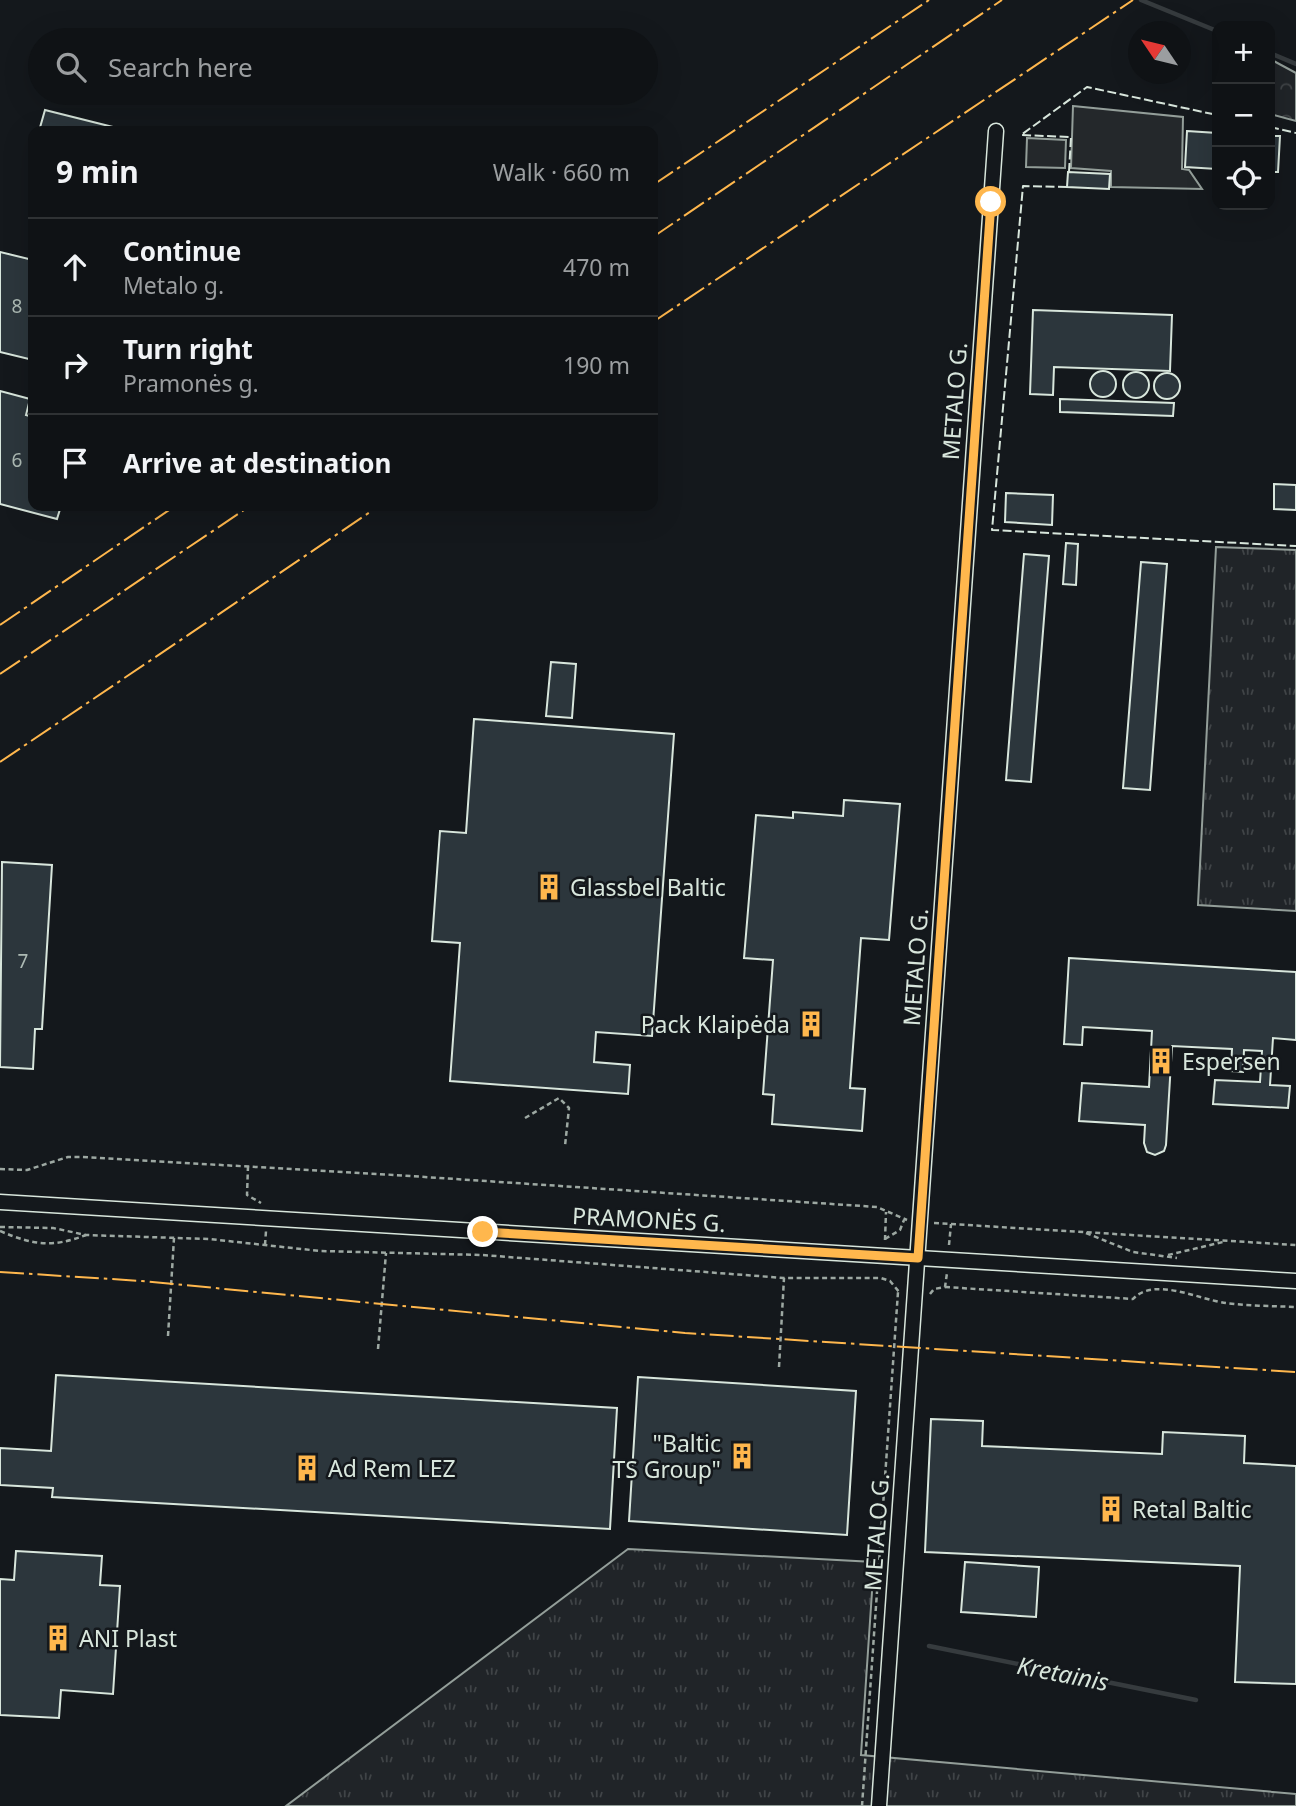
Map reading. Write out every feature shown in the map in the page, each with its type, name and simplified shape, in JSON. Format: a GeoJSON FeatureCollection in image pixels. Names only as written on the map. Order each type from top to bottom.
{"type":"FeatureCollection","features":[{"type":"Feature","properties":{"kind":"street","name":"METALO G."},"geometry":{"type":"LineString","coordinates":[[879,1806],[996,131]]}},
{"type":"Feature","properties":{"kind":"street","name":"PRAMONĖS G."},"geometry":{"type":"LineString","coordinates":[[0,1202],[1296,1281]]}},
{"type":"Feature","properties":{"kind":"path"},"geometry":{"type":"LineString","coordinates":[[525,1118],[559,1098],[569,1108],[565,1146]]}},
{"type":"Feature","properties":{"kind":"path"},"geometry":{"type":"LineString","coordinates":[[0,1169],[27,1170],[68,1157],[248,1166],[877,1207],[904,1220],[920,1223],[1296,1245]]}},
{"type":"Feature","properties":{"kind":"path"},"geometry":{"type":"LineString","coordinates":[[248,1166],[247,1195],[267,1206],[267,1219]]}},
{"type":"Feature","properties":{"kind":"path"},"geometry":{"type":"LineString","coordinates":[[0,1229],[53,1228],[86,1235],[209,1239],[320,1251],[482,1255],[784,1278],[881,1278]]}},
{"type":"Feature","properties":{"kind":"path"},"geometry":{"type":"LineString","coordinates":[[0,1229],[18,1239],[46,1245],[65,1243],[86,1235]]}},
{"type":"Feature","properties":{"kind":"path"},"geometry":{"type":"LineString","coordinates":[[1082,1231],[1133,1252],[1178,1258]]}},
{"type":"Feature","properties":{"kind":"path"},"geometry":{"type":"LineString","coordinates":[[168,1336],[174,1238]]}},
{"type":"Feature","properties":{"kind":"path"},"geometry":{"type":"LineString","coordinates":[[1166,1255],[1226,1241]]}},
{"type":"Feature","properties":{"kind":"path"},"geometry":{"type":"LineString","coordinates":[[378,1349],[386,1253]]}},
{"type":"Feature","properties":{"kind":"path"},"geometry":{"type":"LineString","coordinates":[[779,1367],[784,1278]]}},
{"type":"Feature","properties":{"kind":"path"},"geometry":{"type":"LineString","coordinates":[[945,1287],[1133,1299],[1148,1290],[1189,1293],[1223,1303],[1296,1307]]}},
{"type":"Feature","properties":{"kind":"path"},"geometry":{"type":"LineString","coordinates":[[862,1806],[898,1292]]}},
{"type":"Feature","properties":{"kind":"green space"},"geometry":{"type":"Polygon","coordinates":[[[1275,62],[1296,73],[1296,121],[1275,115],[1275,62]]]}},
{"type":"Feature","properties":{"kind":"green space"},"geometry":{"type":"Polygon","coordinates":[[[1216,547],[1296,550],[1296,911],[1198,905],[1216,547]]]}},
{"type":"Feature","properties":{"kind":"green space"},"geometry":{"type":"Polygon","coordinates":[[[628,1549],[874,1562],[861,1755],[1296,1794],[1296,1806],[286,1806],[628,1549]]]}},
{"type":"Feature","properties":{"kind":"shaded area"},"geometry":{"type":"Polygon","coordinates":[[[1073,106],[1183,117],[1182,169],[1189,170],[1202,189],[1111,187],[1111,171],[1071,168],[1073,106]]]}},
{"type":"Feature","properties":{"kind":"shaded area"},"geometry":{"type":"Polygon","coordinates":[[[1027,138],[1066,140],[1065,168],[1026,167],[1027,138]]]}},
{"type":"Feature","properties":{"kind":"building"},"geometry":{"type":"Polygon","coordinates":[[[45,110],[109,126],[40,126],[45,110]]]}},
{"type":"Feature","properties":{"kind":"building"},"geometry":{"type":"Polygon","coordinates":[[[1187,131],[1212,133],[1212,169],[1185,167],[1187,131]]]}},
{"type":"Feature","properties":{"kind":"building"},"geometry":{"type":"Polygon","coordinates":[[[1275,136],[1280,136],[1278,172],[1275,172],[1275,136]]]}},
{"type":"Feature","properties":{"kind":"building"},"geometry":{"type":"Polygon","coordinates":[[[1068,172],[1110,174],[1109,189],[1067,187],[1068,172]]]}},
{"type":"Feature","properties":{"kind":"building"},"geometry":{"type":"Polygon","coordinates":[[[0,252],[28,259],[28,359],[0,352],[0,252]]]}},
{"type":"Feature","properties":{"kind":"building"},"geometry":{"type":"Polygon","coordinates":[[[1033,310],[1172,315],[1170,371],[1054,367],[1053,395],[1030,394],[1033,310]]]}},
{"type":"Feature","properties":{"kind":"building"},"geometry":{"type":"Polygon","coordinates":[[[1103,371],[1112,375],[1116,384],[1112,393],[1103,397],[1094,393],[1090,384],[1094,375],[1103,371]]]}},
{"type":"Feature","properties":{"kind":"building"},"geometry":{"type":"Polygon","coordinates":[[[1136,372],[1145,376],[1149,385],[1145,394],[1136,398],[1127,394],[1123,385],[1127,376],[1136,372]]]}},
{"type":"Feature","properties":{"kind":"building"},"geometry":{"type":"Polygon","coordinates":[[[1167,373],[1176,377],[1180,386],[1176,395],[1167,399],[1158,395],[1154,386],[1158,377],[1167,373]]]}},
{"type":"Feature","properties":{"kind":"building"},"geometry":{"type":"Polygon","coordinates":[[[0,391],[28,398],[28,511],[59,511],[57,519],[0,504],[0,391]]]}},
{"type":"Feature","properties":{"kind":"building"},"geometry":{"type":"Polygon","coordinates":[[[1060,399],[1174,403],[1173,416],[1060,412],[1060,399]]]}},
{"type":"Feature","properties":{"kind":"building"},"geometry":{"type":"Polygon","coordinates":[[[1274,484],[1296,485],[1296,510],[1274,509],[1274,484]]]}},
{"type":"Feature","properties":{"kind":"building"},"geometry":{"type":"Polygon","coordinates":[[[1006,493],[1053,495],[1052,525],[1005,522],[1006,493]]]}},
{"type":"Feature","properties":{"kind":"building"},"geometry":{"type":"Polygon","coordinates":[[[1066,543],[1078,544],[1076,585],[1063,584],[1066,543]]]}},
{"type":"Feature","properties":{"kind":"building"},"geometry":{"type":"Polygon","coordinates":[[[1024,554],[1049,556],[1031,782],[1006,780],[1024,554]]]}},
{"type":"Feature","properties":{"kind":"building"},"geometry":{"type":"Polygon","coordinates":[[[1141,562],[1167,564],[1150,790],[1123,788],[1141,562]]]}},
{"type":"Feature","properties":{"kind":"building"},"geometry":{"type":"Polygon","coordinates":[[[551,662],[576,664],[572,718],[546,716],[551,662]]]}},
{"type":"Feature","properties":{"kind":"building","name":"Glassbel Baltic"},"geometry":{"type":"Polygon","coordinates":[[[474,719],[674,734],[652,1036],[596,1032],[594,1062],[630,1065],[628,1094],[450,1081],[460,943],[432,941],[440,831],[466,833],[474,719]]]}},
{"type":"Feature","properties":{"kind":"building","name":"Pack Klaipėda"},"geometry":{"type":"Polygon","coordinates":[[[844,800],[900,804],[889,940],[861,938],[850,1088],[865,1089],[862,1131],[772,1124],[774,1095],[763,1094],[773,960],[744,958],[756,815],[793,818],[793,812],[843,816],[844,800]]]}},
{"type":"Feature","properties":{"kind":"building"},"geometry":{"type":"Polygon","coordinates":[[[2,862],[52,865],[42,1029],[35,1029],[33,1069],[0,1067],[2,862]]]}},
{"type":"Feature","properties":{"kind":"building","name":"Espersen"},"geometry":{"type":"Polygon","coordinates":[[[1069,958],[1296,972],[1296,1040],[1273,1038],[1270,1085],[1290,1086],[1288,1108],[1213,1104],[1215,1080],[1260,1082],[1262,1051],[1244,1050],[1243,1072],[1231,1071],[1232,1049],[1172,1046],[1164,1151],[1155,1155],[1147,1152],[1144,1143],[1145,1125],[1079,1121],[1082,1083],[1149,1087],[1152,1031],[1083,1027],[1082,1045],[1064,1044],[1069,958]]]}},
{"type":"Feature","properties":{"kind":"building","name":"Ad Rem LEZ"},"geometry":{"type":"Polygon","coordinates":[[[56,1375],[617,1408],[610,1529],[52,1497],[53,1488],[0,1485],[0,1448],[51,1451],[56,1375]]]}},
{"type":"Feature","properties":{"kind":"building","name":"\"Baltic TS Group\""},"geometry":{"type":"Polygon","coordinates":[[[638,1377],[856,1391],[847,1535],[629,1521],[638,1377]]]}},
{"type":"Feature","properties":{"kind":"building","name":"Retal Baltic"},"geometry":{"type":"Polygon","coordinates":[[[931,1419],[983,1421],[982,1446],[1162,1454],[1163,1432],[1245,1436],[1244,1463],[1296,1466],[1296,1684],[1235,1682],[1240,1566],[925,1552],[931,1419]]]}},
{"type":"Feature","properties":{"kind":"building","name":"ANI Plast"},"geometry":{"type":"Polygon","coordinates":[[[16,1551],[102,1556],[100,1585],[120,1586],[113,1694],[61,1690],[59,1718],[0,1715],[0,1579],[14,1580],[16,1551]]]}},
{"type":"Feature","properties":{"kind":"building"},"geometry":{"type":"Polygon","coordinates":[[[965,1562],[1039,1567],[1036,1617],[961,1612],[965,1562]]]}},
{"type":"Feature","properties":{"kind":"waterway"},"geometry":{"type":"LineString","coordinates":[[1141,0],[1212,29]]}},
{"type":"Feature","properties":{"kind":"waterway"},"geometry":{"type":"LineString","coordinates":[[1275,55],[1296,64]]}},
{"type":"Feature","properties":{"kind":"waterway","name":"Kretainis"},"geometry":{"type":"LineString","coordinates":[[929,1646],[1196,1700]]}},
{"type":"Feature","properties":{"kind":"fence"},"geometry":{"type":"LineString","coordinates":[[1069,172],[1071,137],[1021,135],[1087,87],[1212,114]]}},
{"type":"Feature","properties":{"kind":"fence"},"geometry":{"type":"LineString","coordinates":[[1275,128],[1296,133]]}},
{"type":"Feature","properties":{"kind":"fence"},"geometry":{"type":"LineString","coordinates":[[1067,187],[1023,186],[992,530],[1296,546]]}},
{"type":"Feature","properties":{"kind":"power"},"geometry":{"type":"LineString","coordinates":[[658,182],[929,0]]}},
{"type":"Feature","properties":{"kind":"power"},"geometry":{"type":"LineString","coordinates":[[658,234],[1002,0]]}},
{"type":"Feature","properties":{"kind":"power"},"geometry":{"type":"LineString","coordinates":[[658,319],[1133,0]]}},
{"type":"Feature","properties":{"kind":"power"},"geometry":{"type":"LineString","coordinates":[[0,625],[168,511]]}},
{"type":"Feature","properties":{"kind":"power"},"geometry":{"type":"LineString","coordinates":[[0,674],[243,511]]}},
{"type":"Feature","properties":{"kind":"power"},"geometry":{"type":"LineString","coordinates":[[0,762],[372,511]]}},
{"type":"Feature","properties":{"kind":"power"},"geometry":{"type":"LineString","coordinates":[[0,1272],[142,1281],[685,1333],[1296,1372]]}},
{"type":"Feature","properties":{"kind":"place","name":"Glassbel Baltic"},"geometry":{"type":"Point","coordinates":[549,887]}},
{"type":"Feature","properties":{"kind":"place","name":"Pack Klaipėda"},"geometry":{"type":"Point","coordinates":[811,1024]}},
{"type":"Feature","properties":{"kind":"place","name":"Espersen"},"geometry":{"type":"Point","coordinates":[1161,1061]}},
{"type":"Feature","properties":{"kind":"place","name":"\"Baltic TS Group\""},"geometry":{"type":"Point","coordinates":[742,1456]}},
{"type":"Feature","properties":{"kind":"place","name":"Ad Rem LEZ"},"geometry":{"type":"Point","coordinates":[307,1468]}},
{"type":"Feature","properties":{"kind":"place","name":"Retal Baltic"},"geometry":{"type":"Point","coordinates":[1111,1509]}},
{"type":"Feature","properties":{"kind":"place","name":"ANI Plast"},"geometry":{"type":"Point","coordinates":[58,1638]}},
{"type":"Feature","properties":{"kind":"route"},"geometry":{"type":"LineString","coordinates":[[483,1232],[918,1258],[991,202]]}}]}
